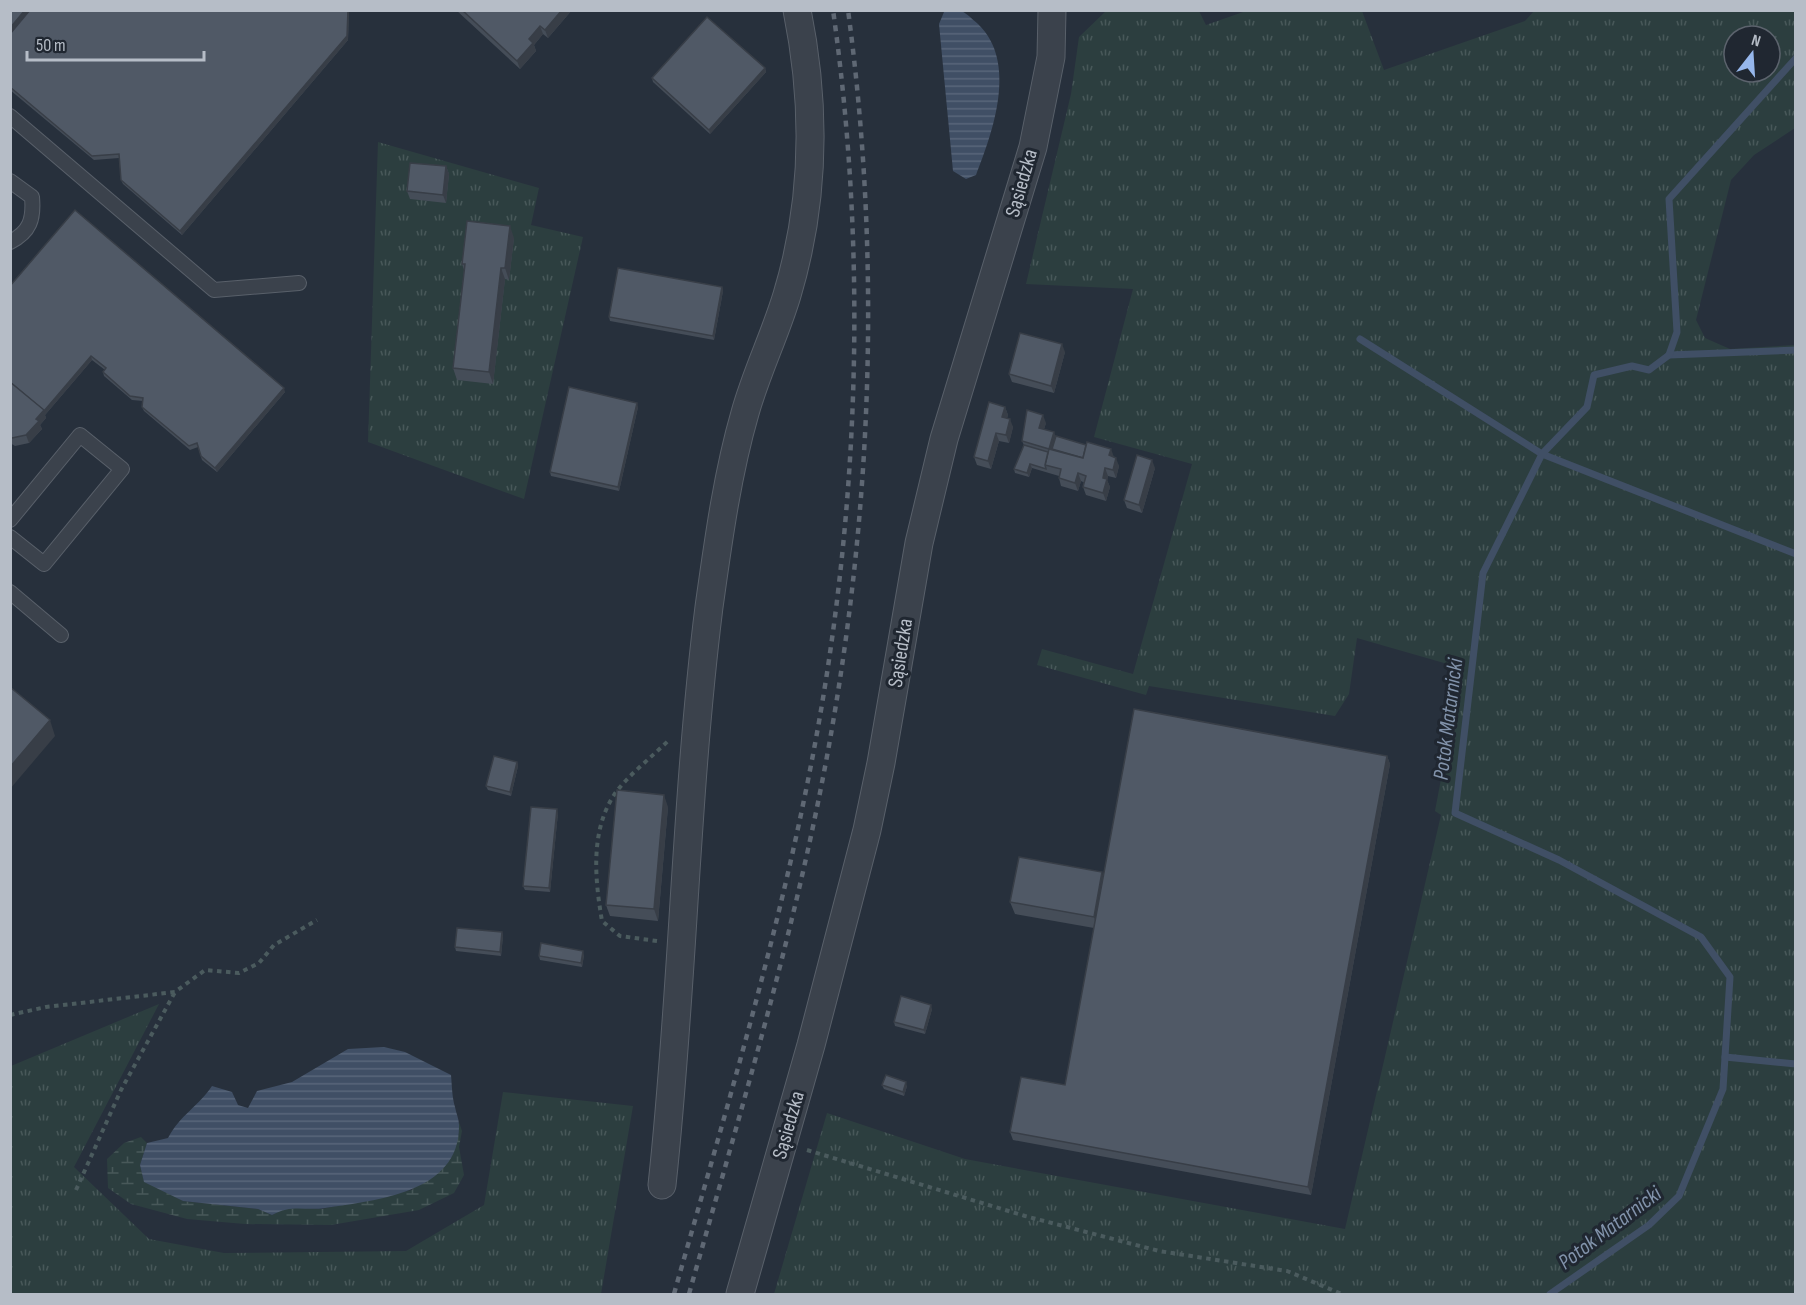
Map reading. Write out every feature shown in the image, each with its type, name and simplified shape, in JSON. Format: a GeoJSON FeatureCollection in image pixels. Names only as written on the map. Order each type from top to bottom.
{"type":"FeatureCollection","features":[{"type":"Feature","properties":{"kind":"street"},"geometry":{"type":"LineString","coordinates":[[662,1185],[669,1118],[694,747],[709,607],[729,487],[745,412],[788,294],[807,186],[809,109],[806,55],[796,10]]}},
{"type":"Feature","properties":{"kind":"street","name":"Sąsiedzka"},"geometry":{"type":"LineString","coordinates":[[740,1294],[867,830],[881,763],[919,543],[944,439],[1033,147],[1051,57],[1052,10]]}},
{"type":"Feature","properties":{"kind":"lane"},"geometry":{"type":"LineString","coordinates":[[10,116],[214,290],[299,283]]}},
{"type":"Feature","properties":{"kind":"lane"},"geometry":{"type":"LineString","coordinates":[[10,181],[32,197],[33,210],[31,224],[22,236],[10,242]]}},
{"type":"Feature","properties":{"kind":"lane"},"geometry":{"type":"LineString","coordinates":[[10,520],[80,435],[122,469],[44,564],[10,537]]}},
{"type":"Feature","properties":{"kind":"lane"},"geometry":{"type":"LineString","coordinates":[[10,592],[62,635]]}},
{"type":"Feature","properties":{"kind":"path"},"geometry":{"type":"LineString","coordinates":[[672,737],[614,794],[599,825],[596,882],[602,921],[620,936],[648,941],[681,941]]}},
{"type":"Feature","properties":{"kind":"path"},"geometry":{"type":"LineString","coordinates":[[76,1190],[121,1090],[175,992],[205,970],[239,974],[259,963],[274,945],[317,920]]}},
{"type":"Feature","properties":{"kind":"path"},"geometry":{"type":"LineString","coordinates":[[10,1015],[46,1007],[175,992]]}},
{"type":"Feature","properties":{"kind":"path"},"geometry":{"type":"LineString","coordinates":[[783,1142],[1025,1216],[1159,1251],[1287,1271],[1342,1294]]}},
{"type":"Feature","properties":{"kind":"green space"},"geometry":{"type":"Polygon","coordinates":[[[1106,11],[1199,11],[1206,25],[1246,11],[1362,11],[1384,70],[1525,21],[1534,11],[1795,11],[1795,128],[1754,155],[1731,180],[1696,320],[1705,338],[1730,349],[1795,345],[1795,1294],[774,1294],[827,1113],[965,1159],[1345,1229],[1441,815],[1435,811],[1452,721],[1458,667],[1357,638],[1349,694],[1335,716],[1149,686],[1146,695],[1037,665],[1042,649],[1133,674],[1192,464],[1094,437],[1133,289],[1026,284],[1071,94],[1079,37],[1106,11]]]}},
{"type":"Feature","properties":{"kind":"green space"},"geometry":{"type":"Polygon","coordinates":[[[378,142],[539,188],[531,225],[583,237],[524,499],[368,442],[378,142]]]}},
{"type":"Feature","properties":{"kind":"green space"},"geometry":{"type":"Polygon","coordinates":[[[159,1004],[74,1167],[149,1239],[224,1253],[406,1251],[484,1205],[503,1092],[633,1106],[601,1294],[11,1294],[11,1066],[159,1004]]]}},
{"type":"Feature","properties":{"kind":"green space"},"geometry":{"type":"Polygon","coordinates":[[[459,1122],[462,1131],[459,1147],[464,1175],[454,1193],[419,1210],[331,1225],[245,1224],[187,1219],[131,1204],[108,1188],[107,1159],[124,1143],[141,1137],[147,1143],[140,1165],[144,1181],[183,1201],[258,1209],[272,1215],[286,1207],[322,1209],[412,1190],[458,1137],[459,1122]]]}},
{"type":"Feature","properties":{"kind":"water"},"geometry":{"type":"Polygon","coordinates":[[[959,10],[978,24],[990,40],[997,58],[999,77],[995,118],[989,139],[976,175],[966,179],[953,171],[939,24],[944,12],[959,10]]]}},
{"type":"Feature","properties":{"kind":"water"},"geometry":{"type":"Polygon","coordinates":[[[384,1047],[405,1052],[451,1075],[453,1099],[459,1123],[456,1148],[446,1166],[431,1179],[391,1196],[318,1209],[292,1209],[272,1215],[258,1209],[183,1201],[144,1182],[140,1165],[147,1143],[168,1138],[178,1123],[212,1086],[232,1092],[238,1105],[248,1108],[257,1091],[292,1082],[348,1049],[384,1047]]]}},
{"type":"Feature","properties":{"kind":"building"},"geometry":{"type":"Polygon","coordinates":[[[10,10],[25,10],[10,28],[10,10]]]}},
{"type":"Feature","properties":{"kind":"building"},"geometry":{"type":"Polygon","coordinates":[[[30,10],[348,10],[347,36],[180,231],[121,180],[119,154],[92,156],[10,87],[10,34],[30,10]]]}},
{"type":"Feature","properties":{"kind":"building"},"geometry":{"type":"Polygon","coordinates":[[[462,10],[562,10],[545,30],[540,26],[529,39],[533,43],[517,61],[462,10]]]}},
{"type":"Feature","properties":{"kind":"building"},"geometry":{"type":"Polygon","coordinates":[[[707,17],[765,68],[709,130],[652,78],[707,17]]]}},
{"type":"Feature","properties":{"kind":"building"},"geometry":{"type":"Polygon","coordinates":[[[410,163],[446,166],[443,195],[407,191],[410,163]]]}},
{"type":"Feature","properties":{"kind":"building"},"geometry":{"type":"Polygon","coordinates":[[[75,210],[284,388],[215,468],[201,456],[197,443],[189,446],[142,407],[143,398],[130,396],[103,372],[106,368],[91,356],[44,411],[10,382],[10,286],[75,210]]]}},
{"type":"Feature","properties":{"kind":"building"},"geometry":{"type":"Polygon","coordinates":[[[467,221],[510,226],[505,268],[501,268],[489,372],[453,368],[465,264],[462,264],[467,221]]]}},
{"type":"Feature","properties":{"kind":"building"},"geometry":{"type":"Polygon","coordinates":[[[618,268],[722,287],[713,336],[609,317],[618,268]]]}},
{"type":"Feature","properties":{"kind":"building"},"geometry":{"type":"Polygon","coordinates":[[[1020,333],[1062,344],[1051,386],[1009,374],[1020,333]]]}},
{"type":"Feature","properties":{"kind":"building"},"geometry":{"type":"Polygon","coordinates":[[[10,382],[44,410],[36,419],[39,421],[26,435],[12,438],[10,437],[10,382]]]}},
{"type":"Feature","properties":{"kind":"building"},"geometry":{"type":"Polygon","coordinates":[[[569,387],[637,403],[618,487],[550,472],[569,387]]]}},
{"type":"Feature","properties":{"kind":"building"},"geometry":{"type":"Polygon","coordinates":[[[989,402],[1005,407],[1002,417],[1010,419],[1006,435],[996,433],[988,461],[974,457],[989,402]]]}},
{"type":"Feature","properties":{"kind":"building"},"geometry":{"type":"Polygon","coordinates":[[[1027,410],[1043,415],[1039,428],[1054,432],[1049,449],[1022,441],[1027,410]]]}},
{"type":"Feature","properties":{"kind":"building"},"geometry":{"type":"Polygon","coordinates":[[[1056,436],[1086,445],[1083,458],[1052,449],[1056,436]]]}},
{"type":"Feature","properties":{"kind":"building"},"geometry":{"type":"Polygon","coordinates":[[[1087,442],[1111,449],[1109,455],[1116,458],[1113,470],[1105,468],[1103,478],[1107,479],[1103,493],[1083,487],[1086,476],[1078,473],[1075,483],[1059,478],[1061,469],[1045,465],[1049,449],[1083,458],[1087,442]]]}},
{"type":"Feature","properties":{"kind":"building"},"geometry":{"type":"Polygon","coordinates":[[[1024,445],[1048,452],[1046,469],[1030,464],[1027,473],[1014,469],[1024,445]]]}},
{"type":"Feature","properties":{"kind":"building"},"geometry":{"type":"Polygon","coordinates":[[[1137,455],[1152,460],[1139,505],[1124,500],[1137,455]]]}},
{"type":"Feature","properties":{"kind":"building"},"geometry":{"type":"Polygon","coordinates":[[[10,687],[50,720],[10,767],[10,687]]]}},
{"type":"Feature","properties":{"kind":"building"},"geometry":{"type":"Polygon","coordinates":[[[1134,709],[1387,756],[1308,1187],[1010,1132],[1021,1077],[1065,1085],[1134,709]]]}},
{"type":"Feature","properties":{"kind":"building"},"geometry":{"type":"Polygon","coordinates":[[[494,756],[517,762],[510,792],[486,786],[494,756]]]}},
{"type":"Feature","properties":{"kind":"building"},"geometry":{"type":"Polygon","coordinates":[[[617,790],[664,795],[654,909],[606,905],[617,790]]]}},
{"type":"Feature","properties":{"kind":"building"},"geometry":{"type":"Polygon","coordinates":[[[531,807],[557,809],[549,888],[523,886],[531,807]]]}},
{"type":"Feature","properties":{"kind":"building"},"geometry":{"type":"Polygon","coordinates":[[[1019,857],[1102,872],[1094,917],[1010,902],[1019,857]]]}},
{"type":"Feature","properties":{"kind":"building"},"geometry":{"type":"Polygon","coordinates":[[[457,928],[502,932],[500,952],[455,947],[457,928]]]}},
{"type":"Feature","properties":{"kind":"building"},"geometry":{"type":"Polygon","coordinates":[[[541,943],[583,951],[581,963],[539,956],[541,943]]]}},
{"type":"Feature","properties":{"kind":"building"},"geometry":{"type":"Polygon","coordinates":[[[901,996],[931,1005],[924,1030],[894,1022],[901,996]]]}},
{"type":"Feature","properties":{"kind":"building"},"geometry":{"type":"Polygon","coordinates":[[[886,1075],[906,1082],[903,1092],[882,1085],[886,1075]]]}},
{"type":"Feature","properties":{"kind":"waterway","name":"Potok Matarnicki"},"geometry":{"type":"LineString","coordinates":[[1550,1294],[1649,1225],[1679,1196],[1723,1089],[1730,977],[1701,937],[1559,860],[1455,813],[1483,573],[1542,454],[1587,407],[1594,375],[1632,366],[1649,370],[1669,355],[1677,332],[1669,199],[1796,58]]}},
{"type":"Feature","properties":{"kind":"waterway"},"geometry":{"type":"LineString","coordinates":[[1360,339],[1542,454],[1796,554]]}},
{"type":"Feature","properties":{"kind":"waterway"},"geometry":{"type":"LineString","coordinates":[[1669,355],[1796,350]]}},
{"type":"Feature","properties":{"kind":"waterway"},"geometry":{"type":"LineString","coordinates":[[1725,1057],[1796,1064]]}},
{"type":"Feature","properties":{"kind":"railway"},"geometry":{"type":"LineString","coordinates":[[674,1294],[735,1079],[790,862],[820,716],[844,541],[854,364],[854,275],[851,186],[844,98],[833,10]]}},
{"type":"Feature","properties":{"kind":"railway"},"geometry":{"type":"LineString","coordinates":[[689,1294],[763,1032],[796,900],[825,767],[841,673],[853,579],[862,485],[867,390],[868,295],[859,105],[848,10]]}}]}
